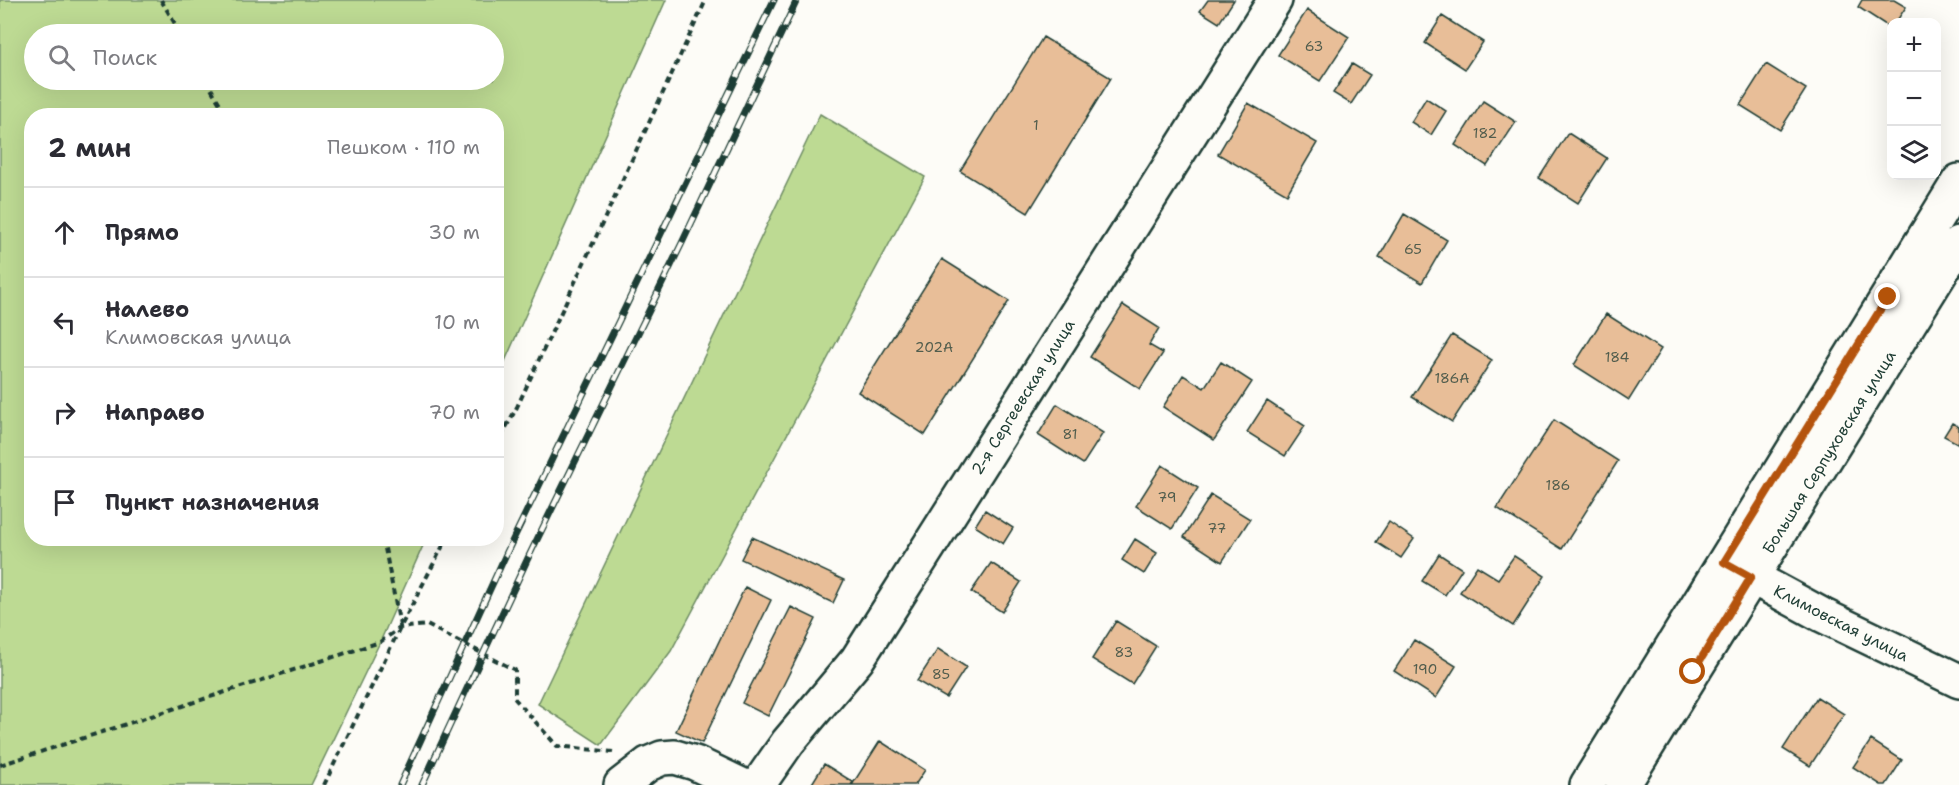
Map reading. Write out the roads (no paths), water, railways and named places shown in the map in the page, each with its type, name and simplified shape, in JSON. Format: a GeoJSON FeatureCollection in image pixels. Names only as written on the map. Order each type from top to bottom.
{"type":"FeatureCollection","features":[{"type":"Feature","properties":{"kind":"main road","name":"2-я Сергеевская улица"},"geometry":{"type":"LineString","coordinates":[[758,785],[788,742],[857,660],[1275,0]]}},
{"type":"Feature","properties":{"kind":"main road","name":"Большая Серпуховская улица"},"geometry":{"type":"LineString","coordinates":[[1623,785],[1738,570],[1959,181]]}},
{"type":"Feature","properties":{"kind":"main road","name":"Большая Серпуховская улица"},"geometry":{"type":"LineString","coordinates":[[1587,785],[1738,570],[1959,243]]}},
{"type":"Feature","properties":{"kind":"main road","name":"Климовская улица"},"geometry":{"type":"LineString","coordinates":[[1738,570],[1822,615],[1959,681]]}},
{"type":"Feature","properties":{"kind":"main road"},"geometry":{"type":"LineString","coordinates":[[621,785],[648,764],[675,756],[741,785]]}},
{"type":"Feature","properties":{"kind":"railway"},"geometry":{"type":"LineString","coordinates":[[400,785],[507,552],[774,0]]}},
{"type":"Feature","properties":{"kind":"railway"},"geometry":{"type":"LineString","coordinates":[[422,785],[528,558],[682,243],[797,0]]}}]}
